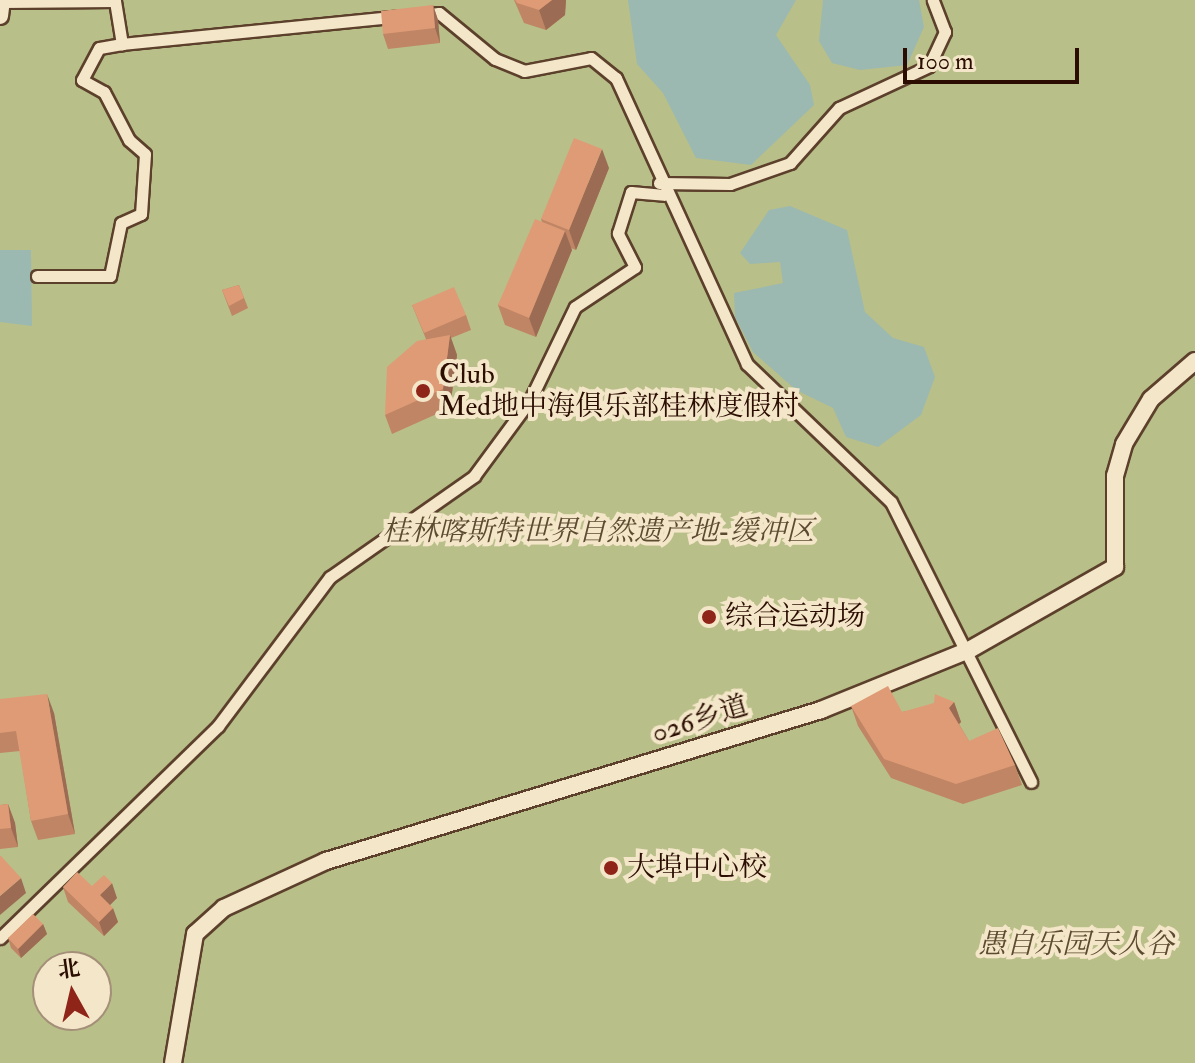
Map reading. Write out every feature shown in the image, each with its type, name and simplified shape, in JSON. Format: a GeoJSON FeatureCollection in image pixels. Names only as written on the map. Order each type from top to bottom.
{"type":"FeatureCollection","features":[{"type":"Feature","properties":{"kind":"street"},"geometry":{"type":"LineString","coordinates":[[1,6],[122,0]]}},
{"type":"Feature","properties":{"kind":"street"},"geometry":{"type":"LineString","coordinates":[[659,183],[730,184],[790,163],[839,108],[929,66],[945,32],[933,0]]}},
{"type":"Feature","properties":{"kind":"street"},"geometry":{"type":"LineString","coordinates":[[115,1],[122,44]]}},
{"type":"Feature","properties":{"kind":"street"},"geometry":{"type":"LineString","coordinates":[[37,276],[110,276],[121,223],[141,214],[145,154],[129,140],[104,92],[82,80],[99,48],[439,13],[495,59],[524,71],[600,63],[616,78],[664,195],[747,364],[891,502],[969,650],[1031,782]]}},
{"type":"Feature","properties":{"kind":"street"},"geometry":{"type":"LineString","coordinates":[[0,938],[218,726],[330,577],[474,476],[530,400],[575,307],[635,267],[618,235],[631,192],[664,195]]}},
{"type":"Feature","properties":{"kind":"street","name":"026乡道"},"geometry":{"type":"LineString","coordinates":[[173,1063],[195,934],[224,908],[326,861],[821,710],[969,650],[1117,563],[1115,476],[1124,444],[1151,399],[1195,361]]}},
{"type":"Feature","properties":{"kind":"green space","name":"桂林喀斯特世界自然遗产地-缓冲区"},"geometry":{"type":"Polygon","coordinates":[[[0,0],[1195,0],[1195,1063],[0,1063],[0,0]]]}},
{"type":"Feature","properties":{"kind":"water"},"geometry":{"type":"Polygon","coordinates":[[[628,0],[796,0],[776,35],[810,85],[814,105],[751,165],[696,158],[663,93],[637,64],[628,0]]]}},
{"type":"Feature","properties":{"kind":"water"},"geometry":{"type":"Polygon","coordinates":[[[823,0],[919,0],[924,27],[907,65],[860,70],[832,63],[819,41],[823,0]]]}},
{"type":"Feature","properties":{"kind":"water"},"geometry":{"type":"Polygon","coordinates":[[[790,206],[847,230],[865,312],[893,338],[924,347],[935,377],[921,415],[878,447],[846,437],[833,408],[796,390],[753,352],[735,317],[734,293],[783,283],[780,262],[750,264],[740,253],[769,210],[790,206]]]}},
{"type":"Feature","properties":{"kind":"water"},"geometry":{"type":"Polygon","coordinates":[[[0,250],[31,250],[32,326],[0,322],[0,250]]]}},
{"type":"Feature","properties":{"kind":"building"},"geometry":{"type":"Polygon","coordinates":[[[515,0],[552,0],[539,10],[515,0]]]}},
{"type":"Feature","properties":{"kind":"building"},"geometry":{"type":"Polygon","coordinates":[[[433,5],[435,28],[383,34],[381,11],[433,5]]]}},
{"type":"Feature","properties":{"kind":"building"},"geometry":{"type":"Polygon","coordinates":[[[574,138],[602,149],[569,230],[541,219],[574,138]]]}},
{"type":"Feature","properties":{"kind":"building"},"geometry":{"type":"Polygon","coordinates":[[[535,219],[565,231],[529,318],[498,305],[535,219]]]}},
{"type":"Feature","properties":{"kind":"building"},"geometry":{"type":"Polygon","coordinates":[[[239,285],[244,298],[229,306],[222,290],[239,285]]]}},
{"type":"Feature","properties":{"kind":"building"},"geometry":{"type":"Polygon","coordinates":[[[454,287],[466,315],[424,333],[412,305],[454,287]]]}},
{"type":"Feature","properties":{"kind":"building"},"geometry":{"type":"Polygon","coordinates":[[[450,335],[443,389],[385,415],[387,367],[417,341],[450,335]]]}},
{"type":"Feature","properties":{"kind":"building"},"geometry":{"type":"Polygon","coordinates":[[[888,686],[902,712],[934,703],[935,694],[954,702],[949,708],[969,741],[998,728],[1015,765],[956,784],[884,759],[851,706],[888,686]]]}},
{"type":"Feature","properties":{"kind":"building"},"geometry":{"type":"Polygon","coordinates":[[[47,694],[68,814],[31,821],[16,731],[0,733],[0,699],[47,694]]]}},
{"type":"Feature","properties":{"kind":"building"},"geometry":{"type":"Polygon","coordinates":[[[8,804],[11,828],[0,829],[0,805],[8,804]]]}},
{"type":"Feature","properties":{"kind":"building"},"geometry":{"type":"Polygon","coordinates":[[[0,856],[21,878],[0,896],[0,856]]]}},
{"type":"Feature","properties":{"kind":"building"},"geometry":{"type":"Polygon","coordinates":[[[77,872],[92,886],[104,875],[112,883],[100,895],[113,908],[99,922],[63,887],[77,872]]]}},
{"type":"Feature","properties":{"kind":"building"},"geometry":{"type":"Polygon","coordinates":[[[33,914],[43,924],[18,949],[8,938],[33,914]]]}},
{"type":"Feature","properties":{"kind":"place","name":"Club Med地中海俱乐部桂林度假村"},"geometry":{"type":"Point","coordinates":[423,391]}},
{"type":"Feature","properties":{"kind":"place","name":"综合运动场"},"geometry":{"type":"Point","coordinates":[709,617]}},
{"type":"Feature","properties":{"kind":"place","name":"大埠中心校"},"geometry":{"type":"Point","coordinates":[611,868]}},
{"type":"Feature","properties":{"kind":"park label","name":"愚自乐园天人谷"},"geometry":{"type":"Point","coordinates":[1076,945]}}]}
